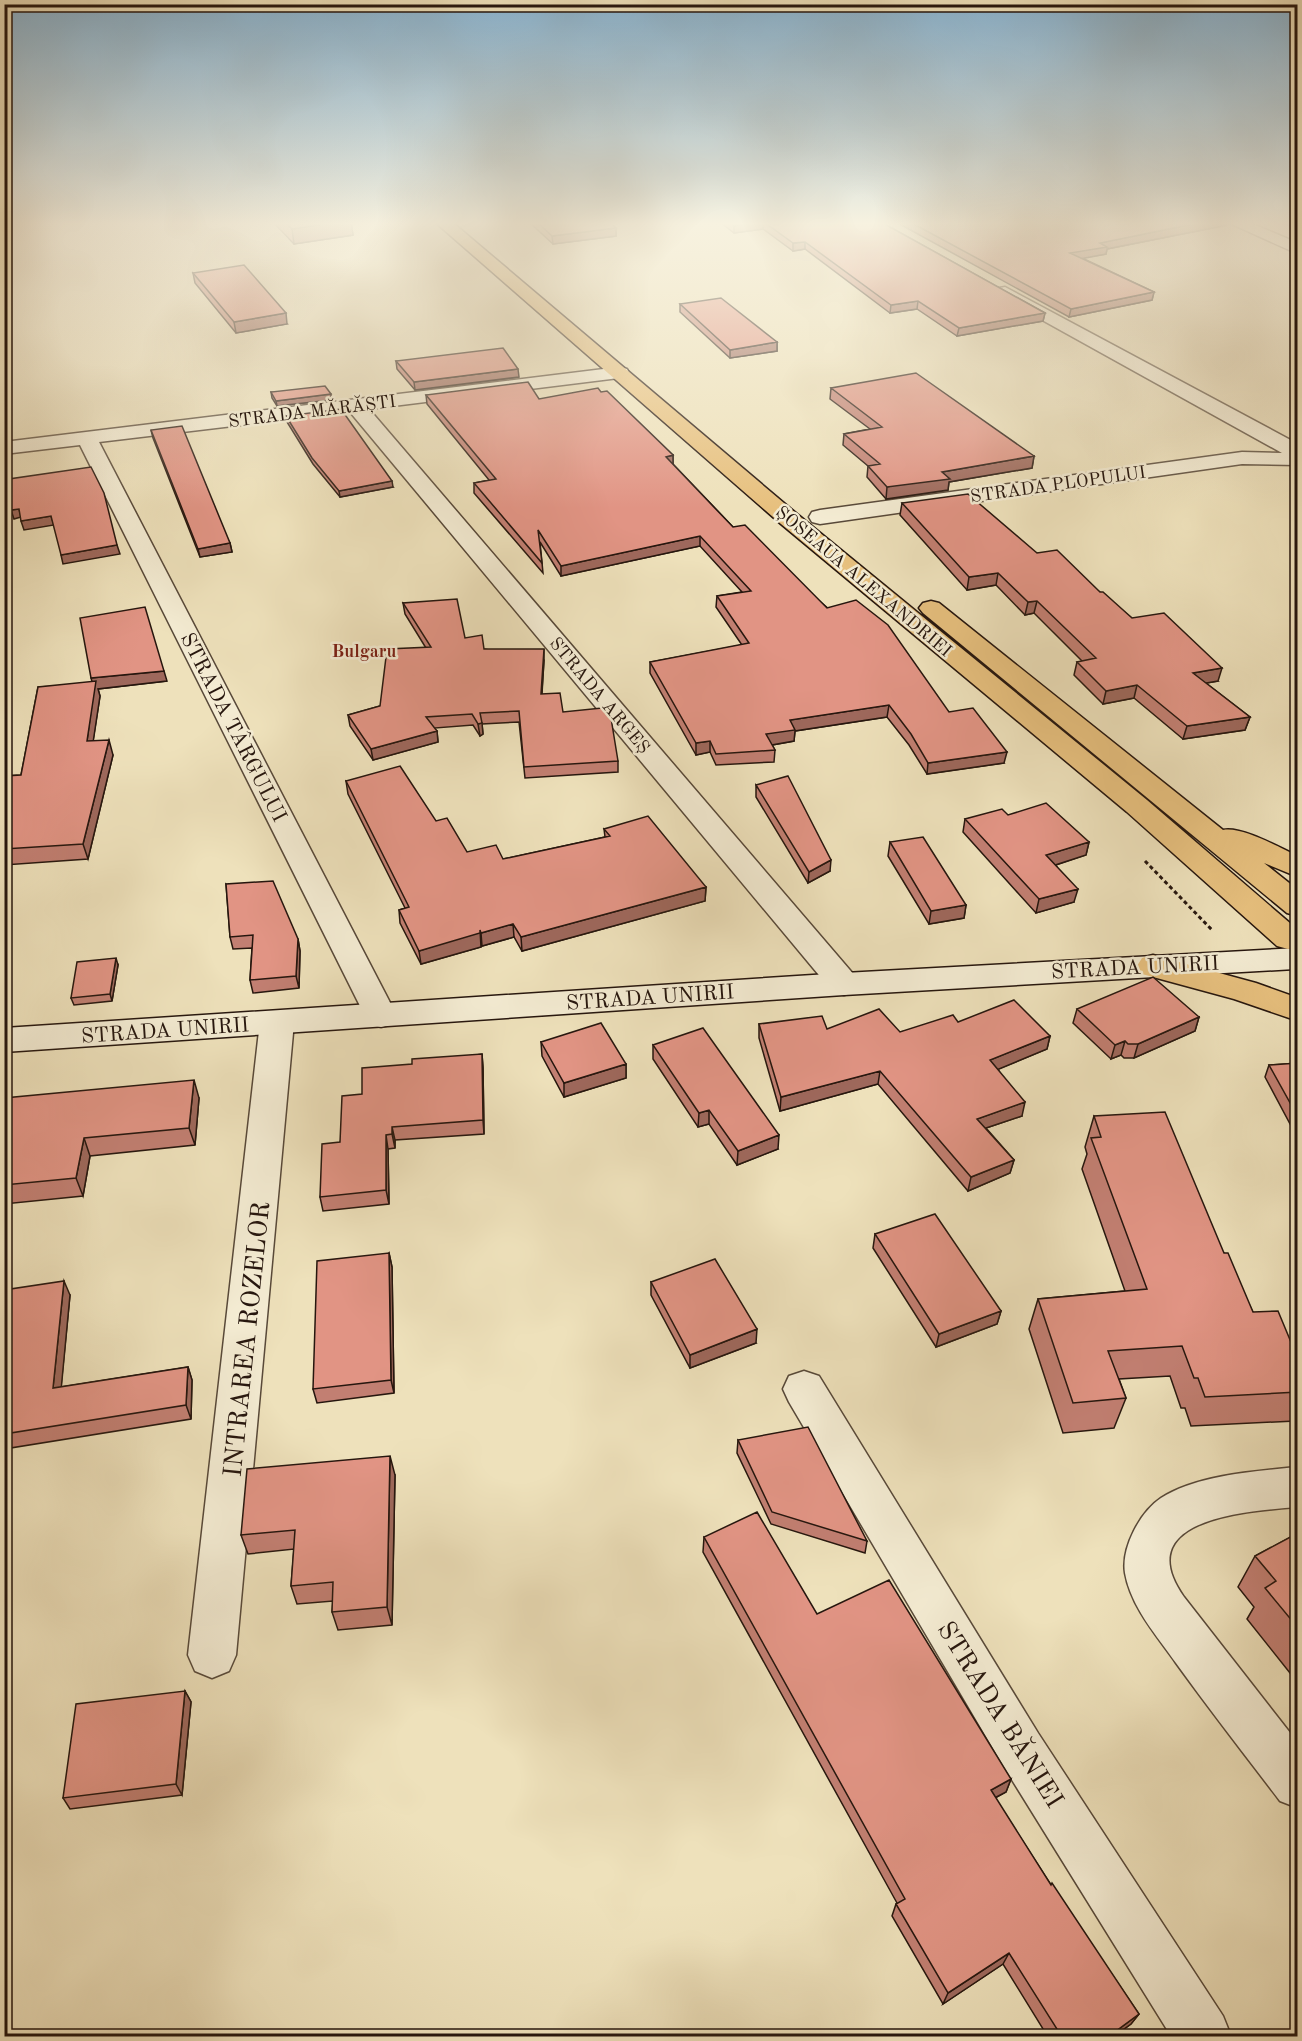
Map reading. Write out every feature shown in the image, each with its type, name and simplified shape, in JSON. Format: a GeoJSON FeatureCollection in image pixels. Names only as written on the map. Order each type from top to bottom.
{"type":"FeatureCollection","features":[{"type":"Feature","properties":{"kind":"highway","name":"ȘOSEAUA ALEXANDRIEI"},"geometry":{"type":"LineString","coordinates":[[567,317],[696,413]]}},
{"type":"Feature","properties":{"kind":"highway"},"geometry":{"type":"LineString","coordinates":[[579,317],[599,334]]}},
{"type":"Feature","properties":{"kind":"highway","name":"ȘOSEAUA ALEXANDRIEI"},"geometry":{"type":"LineString","coordinates":[[630,365],[789,519],[1137,806],[1294,947]]}},
{"type":"Feature","properties":{"kind":"highway","name":"ȘOSEAUA ALEXANDRIEI"},"geometry":{"type":"LineString","coordinates":[[811,510],[1298,906]]}},
{"type":"Feature","properties":{"kind":"highway"},"geometry":{"type":"LineString","coordinates":[[1205,831],[1246,843],[1298,868]]}},
{"type":"Feature","properties":{"kind":"highway"},"geometry":{"type":"LineString","coordinates":[[1153,966],[1245,992],[1298,1010]]}},
{"type":"Feature","properties":{"kind":"street"},"geometry":{"type":"LineString","coordinates":[[1051,317],[1298,453]]}},
{"type":"Feature","properties":{"kind":"street","name":"STRADA MĂRĂȘTI"},"geometry":{"type":"LineString","coordinates":[[4,448],[356,406],[630,365]]}},
{"type":"Feature","properties":{"kind":"street","name":"STRADA ARGEȘ"},"geometry":{"type":"LineString","coordinates":[[356,406],[844,984]]}},
{"type":"Feature","properties":{"kind":"street","name":"STRADA TÂRGULUI"},"geometry":{"type":"LineString","coordinates":[[87,439],[381,1016]]}},
{"type":"Feature","properties":{"kind":"street","name":"STRADA PLOPULUI"},"geometry":{"type":"LineString","coordinates":[[811,510],[1242,458],[1298,459]]}},
{"type":"Feature","properties":{"kind":"street","name":"STRADA UNIRII"},"geometry":{"type":"LineString","coordinates":[[4,1040],[844,984],[1238,962],[1294,947]]}},
{"type":"Feature","properties":{"kind":"street","name":"INTRAREA ROZELOR"},"geometry":{"type":"LineString","coordinates":[[212,1655],[277,1022]]}},
{"type":"Feature","properties":{"kind":"street","name":"STRADA BĂNIEI"},"geometry":{"type":"LineString","coordinates":[[804,1389],[1021,1750],[1203,2037]]}},
{"type":"Feature","properties":{"kind":"street"},"geometry":{"type":"LineString","coordinates":[[1298,1487],[1268,1490],[1196,1504],[1179,1511],[1165,1522],[1156,1535],[1149,1549],[1147,1567],[1150,1583],[1157,1596],[1204,1662],[1298,1783]]}},
{"type":"Feature","properties":{"kind":"path"},"geometry":{"type":"LineString","coordinates":[[1143,859],[1209,926],[1238,962]]}},
{"type":"Feature","properties":{"kind":"building"},"geometry":{"type":"Polygon","coordinates":[[[230,317],[261,317],[234,322],[230,317]]]}},
{"type":"Feature","properties":{"kind":"building"},"geometry":{"type":"Polygon","coordinates":[[[694,317],[745,317],[777,342],[730,350],[694,317]]]}},
{"type":"Feature","properties":{"kind":"building"},"geometry":{"type":"Polygon","coordinates":[[[943,317],[1021,317],[959,328],[943,317]]]}},
{"type":"Feature","properties":{"kind":"building"},"geometry":{"type":"Polygon","coordinates":[[[503,348],[518,369],[414,382],[396,361],[503,348]]]}},
{"type":"Feature","properties":{"kind":"building"},"geometry":{"type":"Polygon","coordinates":[[[916,373],[1034,456],[942,472],[950,479],[887,487],[868,466],[880,464],[844,434],[882,427],[831,388],[916,373]]]}},
{"type":"Feature","properties":{"kind":"building"},"geometry":{"type":"Polygon","coordinates":[[[528,382],[539,399],[598,388],[601,392],[607,391],[673,455],[666,457],[733,527],[745,525],[827,608],[856,600],[888,625],[949,712],[973,708],[1007,752],[928,763],[911,734],[889,705],[790,720],[795,730],[766,734],[775,750],[716,754],[710,741],[696,743],[650,662],[749,643],[717,596],[751,591],[700,536],[561,566],[538,530],[542,563],[474,483],[496,479],[426,395],[528,382]]]}},
{"type":"Feature","properties":{"kind":"building"},"geometry":{"type":"Polygon","coordinates":[[[325,386],[331,394],[276,401],[271,392],[325,386]]]}},
{"type":"Feature","properties":{"kind":"building"},"geometry":{"type":"Polygon","coordinates":[[[341,409],[392,481],[339,491],[312,458],[286,416],[341,409]]]}},
{"type":"Feature","properties":{"kind":"building"},"geometry":{"type":"Polygon","coordinates":[[[182,426],[230,543],[198,549],[151,430],[182,426]]]}},
{"type":"Feature","properties":{"kind":"building"},"geometry":{"type":"Polygon","coordinates":[[[91,467],[104,493],[117,545],[61,555],[51,516],[21,521],[19,509],[11,510],[9,479],[91,467]]]}},
{"type":"Feature","properties":{"kind":"building"},"geometry":{"type":"Polygon","coordinates":[[[968,494],[1037,553],[1057,550],[1100,592],[1103,592],[1132,618],[1164,613],[1222,668],[1193,673],[1250,717],[1187,726],[1137,685],[1106,691],[1077,662],[1096,658],[1037,601],[1028,602],[998,573],[969,577],[902,503],[968,494]]]}},
{"type":"Feature","properties":{"kind":"building"},"geometry":{"type":"Polygon","coordinates":[[[457,599],[465,638],[482,635],[484,649],[544,649],[541,694],[560,693],[563,712],[602,708],[611,718],[618,761],[524,767],[519,711],[480,713],[482,723],[478,724],[472,714],[426,717],[437,731],[371,749],[348,715],[380,706],[387,649],[431,647],[403,603],[457,599]]]}},
{"type":"Feature","properties":{"kind":"building"},"geometry":{"type":"Polygon","coordinates":[[[145,607],[164,671],[91,678],[80,618],[145,607]]]}},
{"type":"Feature","properties":{"kind":"building"},"geometry":{"type":"Polygon","coordinates":[[[96,681],[87,741],[109,740],[83,844],[4,849],[4,776],[21,775],[38,687],[96,681]]]}},
{"type":"Feature","properties":{"kind":"building"},"geometry":{"type":"Polygon","coordinates":[[[400,766],[436,821],[447,818],[467,852],[496,845],[503,859],[610,836],[604,829],[648,816],[706,887],[521,937],[513,924],[481,933],[480,930],[480,933],[419,951],[399,910],[409,907],[346,781],[400,766]]]}},
{"type":"Feature","properties":{"kind":"building"},"geometry":{"type":"Polygon","coordinates":[[[788,776],[831,860],[809,872],[756,785],[788,776]]]}},
{"type":"Feature","properties":{"kind":"building"},"geometry":{"type":"Polygon","coordinates":[[[1046,803],[1089,842],[1046,855],[1078,889],[1039,899],[965,819],[1002,809],[1008,815],[1046,803]]]}},
{"type":"Feature","properties":{"kind":"building"},"geometry":{"type":"Polygon","coordinates":[[[923,837],[966,905],[931,911],[890,842],[923,837]]]}},
{"type":"Feature","properties":{"kind":"building"},"geometry":{"type":"Polygon","coordinates":[[[273,881],[298,939],[296,976],[250,980],[253,935],[230,937],[226,884],[273,881]]]}},
{"type":"Feature","properties":{"kind":"building"},"geometry":{"type":"Polygon","coordinates":[[[116,958],[110,994],[71,998],[77,962],[116,958]]]}},
{"type":"Feature","properties":{"kind":"building"},"geometry":{"type":"Polygon","coordinates":[[[1153,977],[1199,1017],[1138,1044],[1128,1044],[1125,1041],[1115,1045],[1077,1009],[1153,977]]]}},
{"type":"Feature","properties":{"kind":"building"},"geometry":{"type":"Polygon","coordinates":[[[1014,1000],[1050,1036],[990,1060],[1025,1102],[977,1119],[1014,1160],[971,1177],[880,1071],[781,1097],[759,1024],[822,1016],[827,1029],[879,1009],[900,1032],[953,1015],[958,1022],[1014,1000]]]}},
{"type":"Feature","properties":{"kind":"building"},"geometry":{"type":"Polygon","coordinates":[[[601,1023],[626,1064],[564,1083],[541,1042],[601,1023]]]}},
{"type":"Feature","properties":{"kind":"building"},"geometry":{"type":"Polygon","coordinates":[[[703,1028],[779,1135],[738,1151],[709,1110],[699,1113],[653,1045],[703,1028]]]}},
{"type":"Feature","properties":{"kind":"building"},"geometry":{"type":"Polygon","coordinates":[[[482,1054],[483,1120],[392,1127],[392,1134],[386,1135],[386,1190],[320,1197],[322,1144],[340,1142],[342,1096],[362,1094],[362,1068],[412,1064],[412,1059],[482,1054]]]}},
{"type":"Feature","properties":{"kind":"building"},"geometry":{"type":"Polygon","coordinates":[[[1298,1063],[1298,1117],[1269,1065],[1298,1063]]]}},
{"type":"Feature","properties":{"kind":"building"},"geometry":{"type":"Polygon","coordinates":[[[194,1080],[189,1128],[84,1138],[76,1178],[4,1185],[4,1098],[194,1080]]]}},
{"type":"Feature","properties":{"kind":"building"},"geometry":{"type":"Polygon","coordinates":[[[1165,1112],[1224,1253],[1228,1253],[1253,1312],[1278,1311],[1298,1359],[1298,1392],[1205,1397],[1198,1378],[1194,1378],[1182,1346],[1108,1351],[1126,1398],[1073,1403],[1038,1299],[1147,1289],[1091,1138],[1101,1137],[1094,1116],[1165,1112]]]}},
{"type":"Feature","properties":{"kind":"building"},"geometry":{"type":"Polygon","coordinates":[[[935,1214],[1001,1311],[939,1334],[875,1234],[935,1214]]]}},
{"type":"Feature","properties":{"kind":"building"},"geometry":{"type":"Polygon","coordinates":[[[389,1253],[391,1380],[313,1389],[317,1261],[389,1253]]]}},
{"type":"Feature","properties":{"kind":"building"},"geometry":{"type":"Polygon","coordinates":[[[715,1259],[757,1329],[690,1355],[651,1282],[715,1259]]]}},
{"type":"Feature","properties":{"kind":"building"},"geometry":{"type":"Polygon","coordinates":[[[64,1281],[53,1388],[188,1367],[186,1405],[4,1434],[4,1290],[64,1281]]]}},
{"type":"Feature","properties":{"kind":"building"},"geometry":{"type":"Polygon","coordinates":[[[808,1427],[867,1541],[772,1512],[738,1440],[808,1427]]]}},
{"type":"Feature","properties":{"kind":"building"},"geometry":{"type":"Polygon","coordinates":[[[390,1456],[387,1607],[332,1612],[333,1582],[291,1586],[295,1530],[241,1535],[247,1469],[390,1456]]]}},
{"type":"Feature","properties":{"kind":"building"},"geometry":{"type":"Polygon","coordinates":[[[757,1512],[817,1614],[889,1580],[1011,1779],[991,1790],[1051,1885],[1052,1883],[1139,2014],[1108,2037],[1062,2037],[1009,1953],[948,1993],[896,1904],[905,1899],[704,1537],[757,1512]]]}},
{"type":"Feature","properties":{"kind":"building"},"geometry":{"type":"Polygon","coordinates":[[[1298,1533],[1298,1628],[1265,1588],[1276,1581],[1255,1556],[1298,1533]]]}},
{"type":"Feature","properties":{"kind":"building"},"geometry":{"type":"Polygon","coordinates":[[[185,1691],[176,1784],[63,1798],[76,1704],[185,1691]]]}},
{"type":"Feature","properties":{"kind":"district","name":"Bulgaru"},"geometry":{"type":"Point","coordinates":[364,651]}}]}
